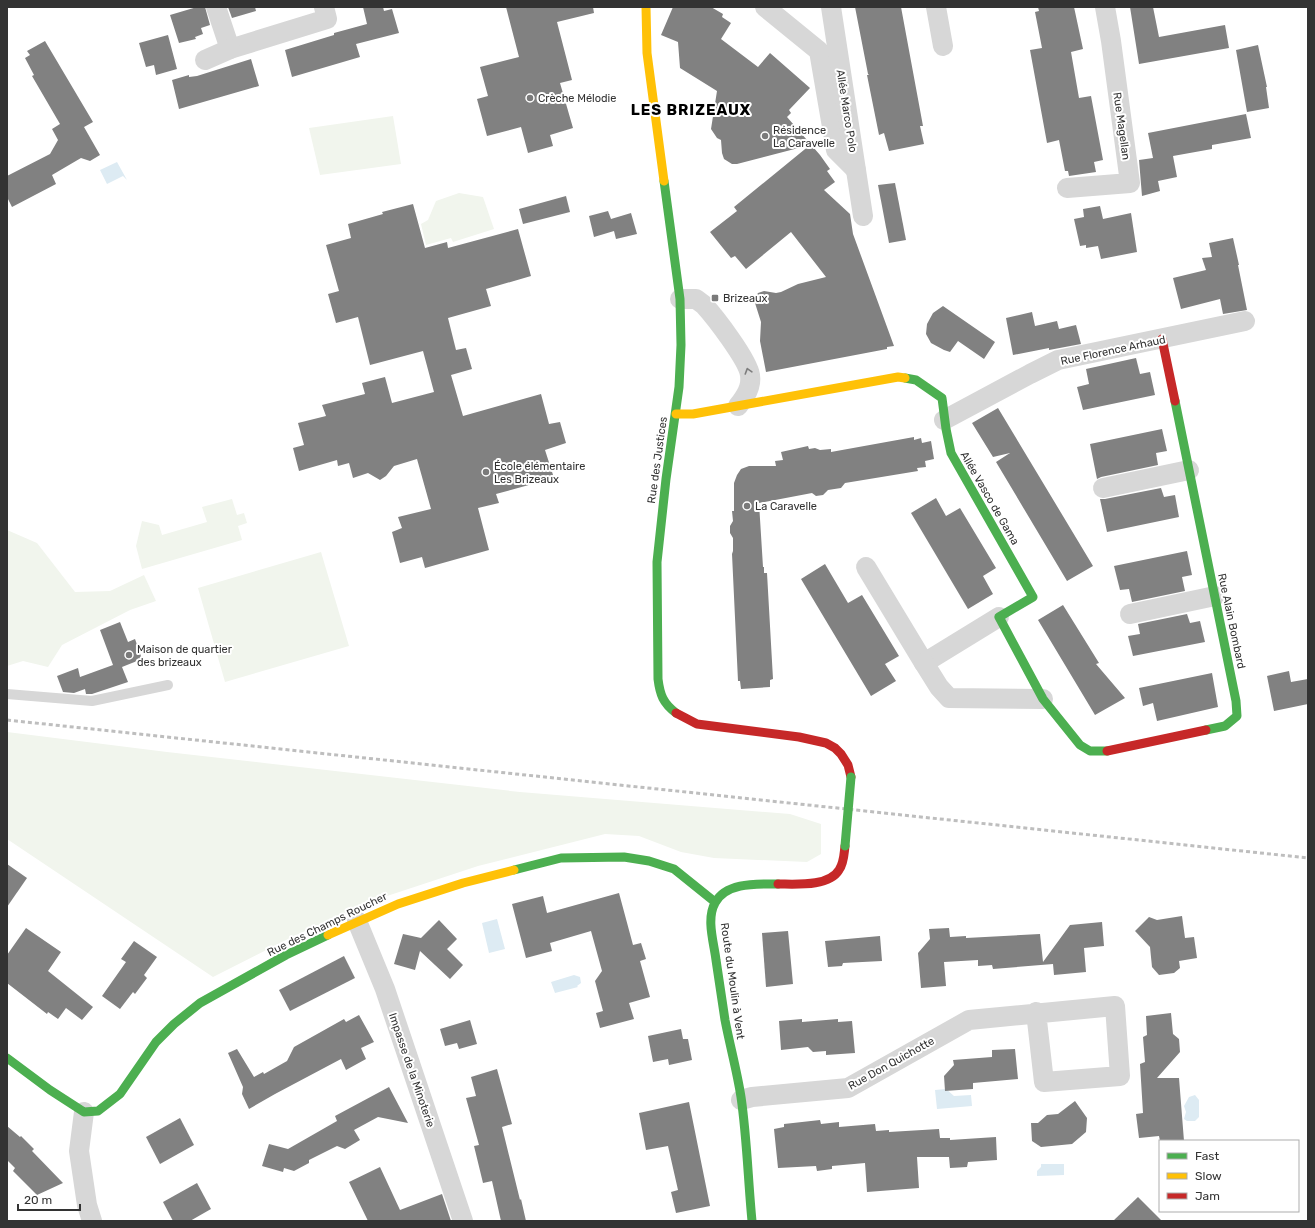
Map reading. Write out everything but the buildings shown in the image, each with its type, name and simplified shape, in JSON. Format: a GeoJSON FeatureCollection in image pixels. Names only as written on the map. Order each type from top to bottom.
{"type":"FeatureCollection","features":[{"type":"Feature","properties":{"kind":"street"},"geometry":{"type":"LineString","coordinates":[[216,7],[230,49]]}},
{"type":"Feature","properties":{"kind":"street"},"geometry":{"type":"LineString","coordinates":[[205,60],[230,49],[327,19],[324,7]]}},
{"type":"Feature","properties":{"kind":"street","name":"Rue des Justices"},"geometry":{"type":"LineString","coordinates":[[646,7],[647,53],[680,299],[681,345],[676,414],[666,479],[657,562],[658,679],[662,697],[673,711],[685,720],[697,724],[777,733],[824,742],[835,748],[842,755],[848,764],[851,776],[845,846],[841,867],[835,875],[827,881],[807,884],[748,884],[721,894],[715,902]]}},
{"type":"Feature","properties":{"kind":"street"},"geometry":{"type":"LineString","coordinates":[[765,7],[819,51],[836,150],[856,170]]}},
{"type":"Feature","properties":{"kind":"street","name":"Allée Marco Polo"},"geometry":{"type":"LineString","coordinates":[[831,7],[863,216]]}},
{"type":"Feature","properties":{"kind":"street"},"geometry":{"type":"LineString","coordinates":[[936,7],[943,46]]}},
{"type":"Feature","properties":{"kind":"street","name":"Rue Magellan"},"geometry":{"type":"LineString","coordinates":[[1067,188],[1130,183],[1105,7]]}},
{"type":"Feature","properties":{"kind":"street"},"geometry":{"type":"LineString","coordinates":[[680,299],[696,299],[704,305],[744,359],[750,375],[749,387],[745,397],[738,406]]}},
{"type":"Feature","properties":{"kind":"street","name":"Rue Florence Arhaud"},"geometry":{"type":"LineString","coordinates":[[944,420],[1058,360],[1245,321]]}},
{"type":"Feature","properties":{"kind":"street","name":"Rue Alain Bombard"},"geometry":{"type":"LineString","coordinates":[[1043,699],[1080,745],[1090,751],[1104,752],[1225,726],[1237,716],[1236,701],[1162,339]]}},
{"type":"Feature","properties":{"kind":"street","name":"Allée Vasco de Gama"},"geometry":{"type":"LineString","coordinates":[[676,414],[693,414],[898,377],[916,380],[942,398],[950,453],[1033,597],[999,617]]}},
{"type":"Feature","properties":{"kind":"street"},"geometry":{"type":"LineString","coordinates":[[1103,488],[1189,470]]}},
{"type":"Feature","properties":{"kind":"street"},"geometry":{"type":"LineString","coordinates":[[866,567],[938,688],[949,698],[1043,699],[999,617],[924,663]]}},
{"type":"Feature","properties":{"kind":"street"},"geometry":{"type":"LineString","coordinates":[[1130,614],[1215,596]]}},
{"type":"Feature","properties":{"kind":"street","name":"Rue des Champs Roucher"},"geometry":{"type":"LineString","coordinates":[[84,1112],[98,1111],[120,1094],[156,1042],[174,1024],[200,1003],[286,955],[357,920],[398,904],[463,883],[561,858],[624,857],[649,861],[674,869],[715,902]]}},
{"type":"Feature","properties":{"kind":"street","name":"Route du Moulin à Vent"},"geometry":{"type":"LineString","coordinates":[[715,902],[712,921],[714,944],[725,1019],[741,1100],[752,1221]]}},
{"type":"Feature","properties":{"kind":"street","name":"Impasse de la Minoterie"},"geometry":{"type":"LineString","coordinates":[[357,920],[387,996],[463,1221]]}},
{"type":"Feature","properties":{"kind":"street","name":"Rue Don Quichotte"},"geometry":{"type":"LineString","coordinates":[[741,1100],[752,1097],[848,1088],[969,1020],[1036,1012],[1115,1006],[1120,1076],[1044,1082],[1036,1012]]}},
{"type":"Feature","properties":{"kind":"street"},"geometry":{"type":"LineString","coordinates":[[7,1058],[50,1090],[84,1112],[79,1151],[92,1221]]}},
{"type":"Feature","properties":{"kind":"lane"},"geometry":{"type":"LineString","coordinates":[[7,694],[92,701],[168,685]]}},
{"type":"Feature","properties":{"kind":"shaded area"},"geometry":{"type":"Polygon","coordinates":[[[393,116],[401,164],[320,175],[309,128],[393,116]]]}},
{"type":"Feature","properties":{"kind":"shaded area"},"geometry":{"type":"Polygon","coordinates":[[[117,162],[127,180],[123,176],[107,184],[100,170],[117,162]]]}},
{"type":"Feature","properties":{"kind":"shaded area"},"geometry":{"type":"Polygon","coordinates":[[[459,193],[483,197],[494,229],[453,242],[451,238],[426,245],[421,224],[428,220],[436,201],[459,193]]]}},
{"type":"Feature","properties":{"kind":"shaded area"},"geometry":{"type":"Polygon","coordinates":[[[232,499],[237,515],[244,513],[247,523],[238,526],[242,540],[142,569],[136,546],[142,521],[159,525],[162,535],[207,522],[202,507],[232,499]]]}},
{"type":"Feature","properties":{"kind":"shaded area"},"geometry":{"type":"Polygon","coordinates":[[[7,530],[37,543],[75,592],[110,591],[144,575],[156,601],[130,610],[62,645],[48,667],[23,661],[7,666],[7,530]]]}},
{"type":"Feature","properties":{"kind":"shaded area"},"geometry":{"type":"Polygon","coordinates":[[[321,552],[349,646],[225,682],[198,588],[321,552]]]}},
{"type":"Feature","properties":{"kind":"shaded area"},"geometry":{"type":"Polygon","coordinates":[[[7,732],[167,752],[520,792],[790,814],[821,824],[821,854],[807,862],[714,858],[681,852],[639,836],[605,834],[478,866],[384,897],[296,935],[213,977],[7,839],[7,732]]]}},
{"type":"Feature","properties":{"kind":"shaded area"},"geometry":{"type":"Polygon","coordinates":[[[497,919],[505,949],[489,953],[482,923],[497,919]]]}},
{"type":"Feature","properties":{"kind":"shaded area"},"geometry":{"type":"Polygon","coordinates":[[[574,975],[580,977],[581,983],[577,986],[578,987],[555,993],[551,982],[574,975]]]}},
{"type":"Feature","properties":{"kind":"shaded area"},"geometry":{"type":"Polygon","coordinates":[[[946,1089],[954,1096],[971,1095],[972,1106],[937,1109],[935,1090],[946,1089]]]}},
{"type":"Feature","properties":{"kind":"shaded area"},"geometry":{"type":"Polygon","coordinates":[[[1195,1095],[1199,1100],[1199,1117],[1195,1121],[1187,1121],[1184,1119],[1186,1112],[1184,1106],[1189,1097],[1195,1095]]]}},
{"type":"Feature","properties":{"kind":"shaded area"},"geometry":{"type":"Polygon","coordinates":[[[1041,1164],[1064,1164],[1064,1175],[1037,1176],[1037,1171],[1041,1167],[1041,1164]]]}},
{"type":"Feature","properties":{"kind":"railway"},"geometry":{"type":"LineString","coordinates":[[7,720],[1308,858]]}},
{"type":"Feature","properties":{"kind":"traffic: fast"},"geometry":{"type":"LineString","coordinates":[[664,181],[680,299],[681,345],[679,387],[666,479],[657,562],[658,679],[660,690],[665,702],[676,713]]}},
{"type":"Feature","properties":{"kind":"traffic: fast"},"geometry":{"type":"LineString","coordinates":[[905,378],[916,380],[942,398],[951,453],[1033,597],[999,617],[1043,699],[1080,745],[1090,751],[1107,751]]}},
{"type":"Feature","properties":{"kind":"traffic: fast"},"geometry":{"type":"LineString","coordinates":[[1175,401],[1236,701],[1237,716],[1225,726],[1206,730]]}},
{"type":"Feature","properties":{"kind":"traffic: fast"},"geometry":{"type":"LineString","coordinates":[[845,846],[851,777]]}},
{"type":"Feature","properties":{"kind":"traffic: fast"},"geometry":{"type":"LineString","coordinates":[[514,870],[561,858],[624,857],[649,861],[674,869],[715,902]]}},
{"type":"Feature","properties":{"kind":"traffic: fast"},"geometry":{"type":"LineString","coordinates":[[752,1221],[745,1128],[741,1097],[725,1020],[711,931],[711,916],[715,903],[720,896],[727,891],[752,884],[778,884]]}},
{"type":"Feature","properties":{"kind":"traffic: fast"},"geometry":{"type":"LineString","coordinates":[[7,1058],[50,1090],[84,1112],[98,1111],[120,1094],[156,1042],[174,1024],[200,1003],[286,955],[328,935]]}},
{"type":"Feature","properties":{"kind":"traffic: slow"},"geometry":{"type":"LineString","coordinates":[[646,7],[647,53],[664,181]]}},
{"type":"Feature","properties":{"kind":"traffic: slow"},"geometry":{"type":"LineString","coordinates":[[676,414],[693,414],[898,377],[905,378]]}},
{"type":"Feature","properties":{"kind":"traffic: slow"},"geometry":{"type":"LineString","coordinates":[[328,935],[398,904],[463,883],[514,870]]}},
{"type":"Feature","properties":{"kind":"traffic: jam"},"geometry":{"type":"LineString","coordinates":[[1162,339],[1175,401]]}},
{"type":"Feature","properties":{"kind":"traffic: jam"},"geometry":{"type":"LineString","coordinates":[[676,713],[697,724],[799,737],[826,743],[835,748],[841,754],[848,765],[851,777]]}},
{"type":"Feature","properties":{"kind":"traffic: jam"},"geometry":{"type":"LineString","coordinates":[[1107,751],[1206,730]]}},
{"type":"Feature","properties":{"kind":"traffic: jam"},"geometry":{"type":"LineString","coordinates":[[778,884],[802,884],[820,882],[828,879],[841,867],[844,858],[845,846]]}},
{"type":"Feature","properties":{"kind":"place","name":"Crèche Mélodie"},"geometry":{"type":"Point","coordinates":[530,98]}},
{"type":"Feature","properties":{"kind":"place","name":"Résidence La Caravelle"},"geometry":{"type":"Point","coordinates":[765,136]}},
{"type":"Feature","properties":{"kind":"place","name":"Brizeaux"},"geometry":{"type":"Point","coordinates":[715,298]}},
{"type":"Feature","properties":{"kind":"place","name":"École élémentaire Les Brizeaux"},"geometry":{"type":"Point","coordinates":[486,472]}},
{"type":"Feature","properties":{"kind":"place","name":"La Caravelle"},"geometry":{"type":"Point","coordinates":[747,506]}},
{"type":"Feature","properties":{"kind":"place","name":"Maison de quartier des brizeaux"},"geometry":{"type":"Point","coordinates":[129,655]}},
{"type":"Feature","properties":{"kind":"district","name":"LES BRIZEAUX"},"geometry":{"type":"Point","coordinates":[691,110]}}]}
